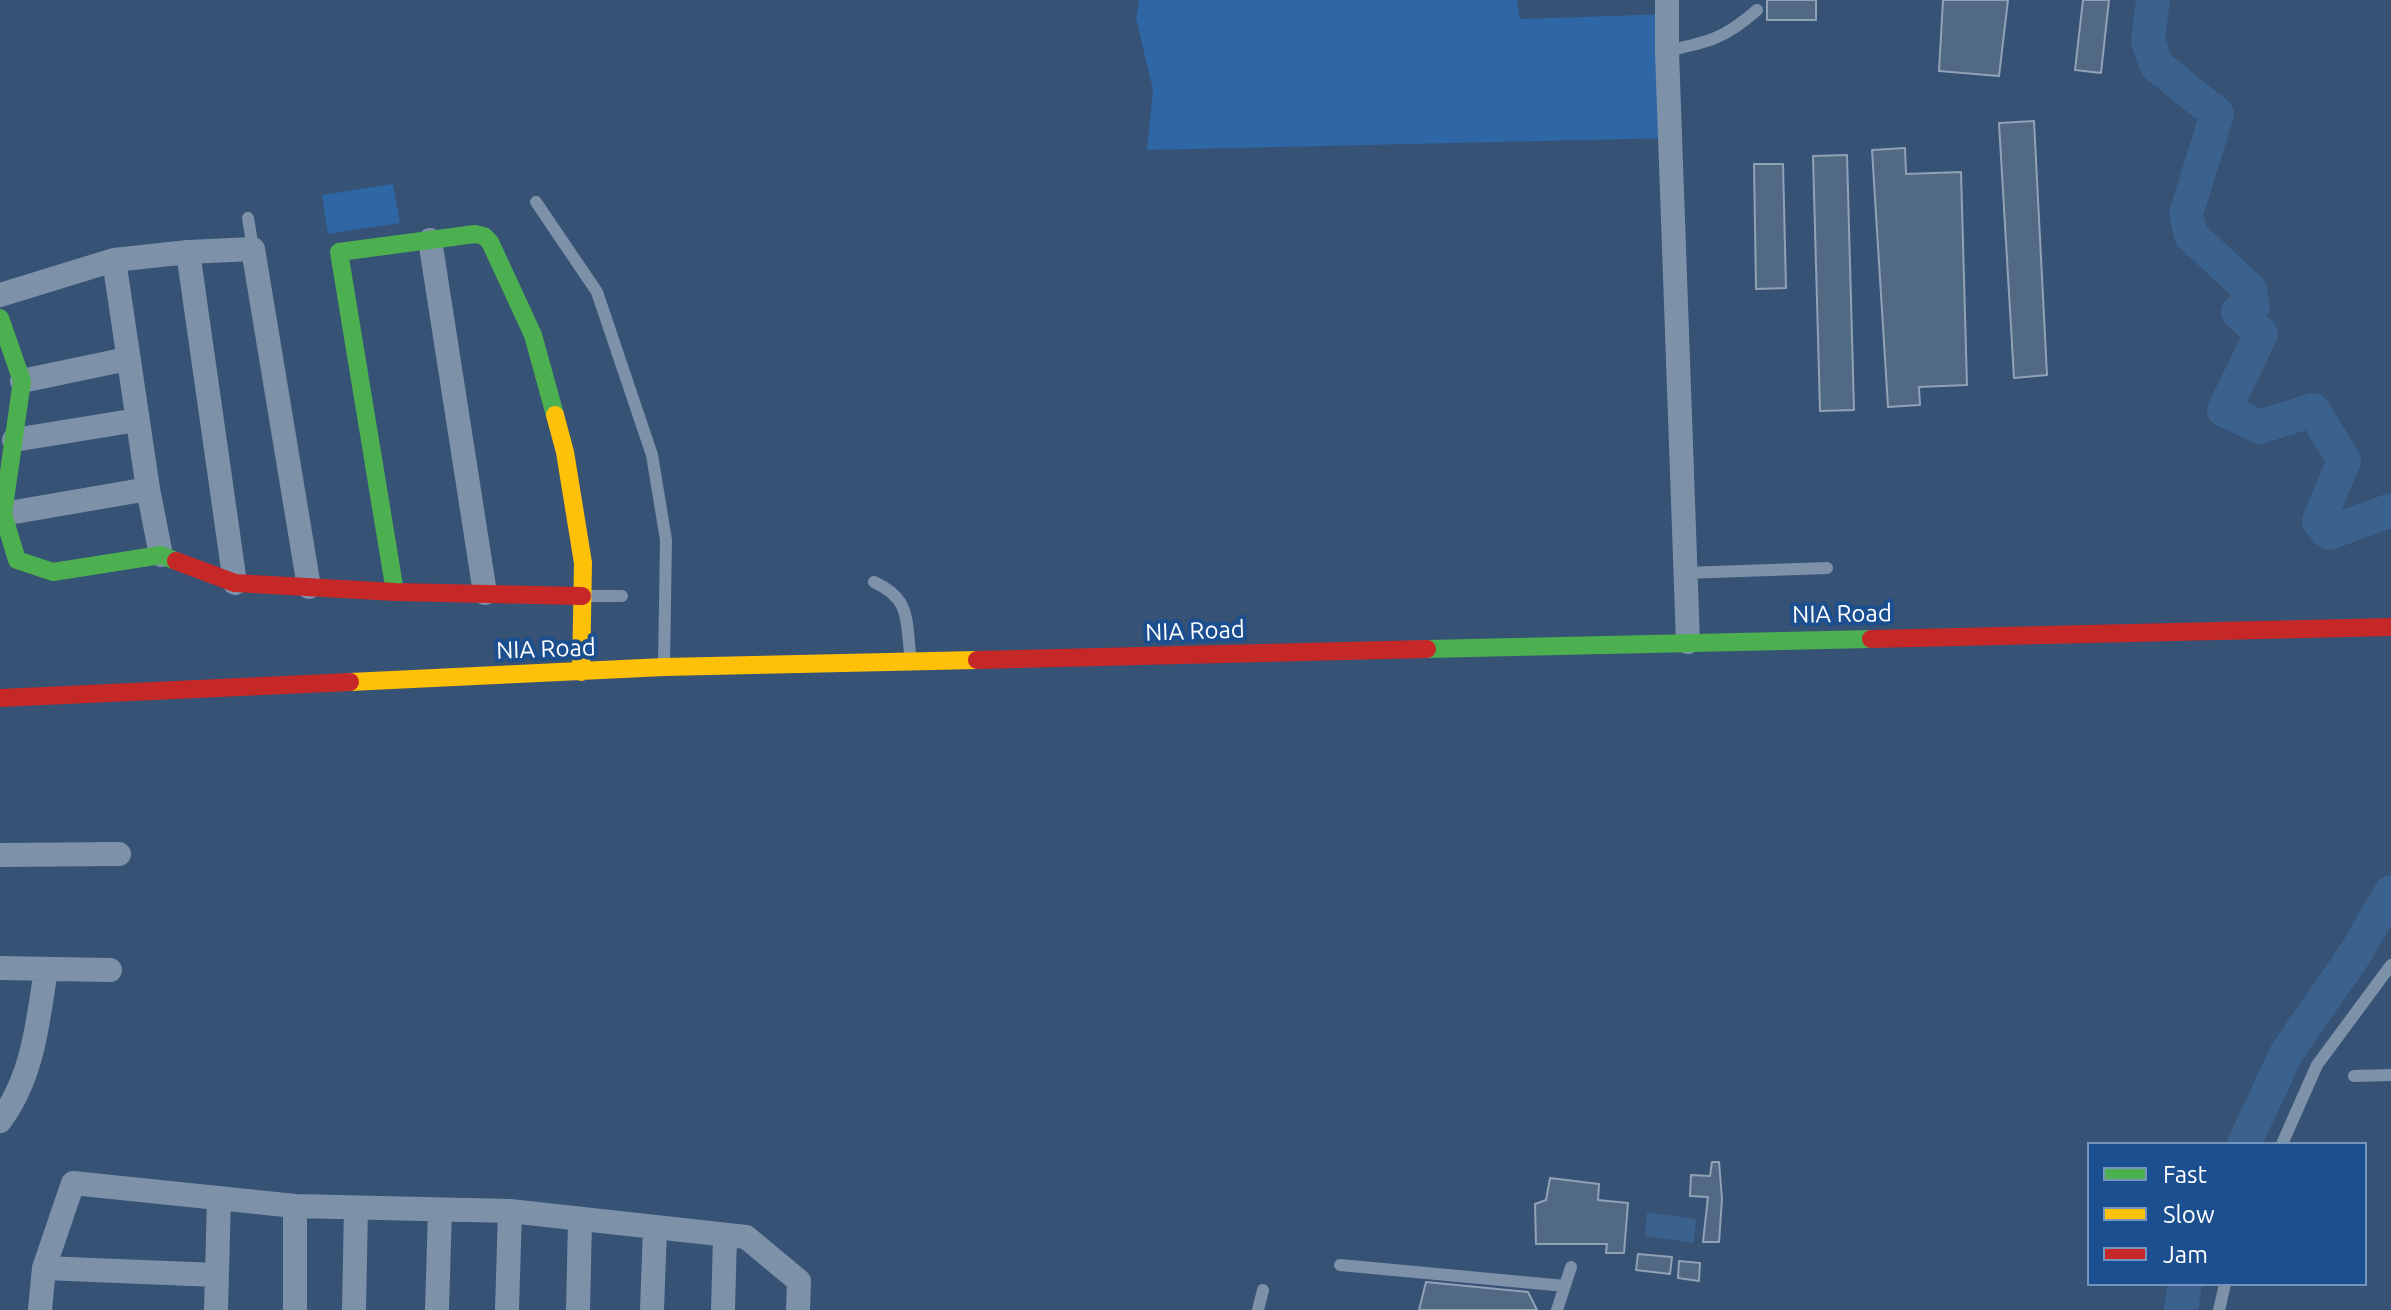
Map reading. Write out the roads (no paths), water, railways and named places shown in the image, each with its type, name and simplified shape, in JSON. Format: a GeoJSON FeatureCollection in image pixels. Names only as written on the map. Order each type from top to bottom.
{"type":"FeatureCollection","features":[{"type":"Feature","properties":{"kind":"street"},"geometry":{"type":"LineString","coordinates":[[1667,0],[1688,642]]}},
{"type":"Feature","properties":{"kind":"street"},"geometry":{"type":"LineString","coordinates":[[395,592],[339,252],[475,234],[484,236],[490,242],[533,335],[565,452],[583,563],[581,672]]}},
{"type":"Feature","properties":{"kind":"street"},"geometry":{"type":"LineString","coordinates":[[430,240],[485,593]]}},
{"type":"Feature","properties":{"kind":"street"},"geometry":{"type":"LineString","coordinates":[[0,295],[114,260],[253,249],[309,587]]}},
{"type":"Feature","properties":{"kind":"street"},"geometry":{"type":"LineString","coordinates":[[188,252],[235,583]]}},
{"type":"Feature","properties":{"kind":"street"},"geometry":{"type":"LineString","coordinates":[[114,260],[127,359],[161,555]]}},
{"type":"Feature","properties":{"kind":"street"},"geometry":{"type":"LineString","coordinates":[[0,318],[22,381],[3,514],[17,560],[53,572],[161,555],[235,583],[395,592],[582,596]]}},
{"type":"Feature","properties":{"kind":"street"},"geometry":{"type":"LineString","coordinates":[[22,381],[127,359]]}},
{"type":"Feature","properties":{"kind":"street"},"geometry":{"type":"LineString","coordinates":[[14,440],[137,420]]}},
{"type":"Feature","properties":{"kind":"street"},"geometry":{"type":"LineString","coordinates":[[3,514],[148,489]]}},
{"type":"Feature","properties":{"kind":"street","name":"NIA Road"},"geometry":{"type":"LineString","coordinates":[[0,698],[664,667],[2391,627]]}},
{"type":"Feature","properties":{"kind":"street"},"geometry":{"type":"LineString","coordinates":[[0,855],[119,854]]}},
{"type":"Feature","properties":{"kind":"street"},"geometry":{"type":"LineString","coordinates":[[0,968],[110,970]]}},
{"type":"Feature","properties":{"kind":"street"},"geometry":{"type":"LineString","coordinates":[[0,1121],[24,1078],[34,1043],[46,969]]}},
{"type":"Feature","properties":{"kind":"street"},"geometry":{"type":"LineString","coordinates":[[40,1310],[44,1268],[73,1183],[295,1206],[510,1211],[746,1237],[799,1281],[798,1310]]}},
{"type":"Feature","properties":{"kind":"street"},"geometry":{"type":"LineString","coordinates":[[216,1310],[219,1198]]}},
{"type":"Feature","properties":{"kind":"street"},"geometry":{"type":"LineString","coordinates":[[295,1206],[295,1310]]}},
{"type":"Feature","properties":{"kind":"street"},"geometry":{"type":"LineString","coordinates":[[354,1310],[356,1208]]}},
{"type":"Feature","properties":{"kind":"street"},"geometry":{"type":"LineString","coordinates":[[437,1310],[440,1210]]}},
{"type":"Feature","properties":{"kind":"street"},"geometry":{"type":"LineString","coordinates":[[507,1310],[510,1211]]}},
{"type":"Feature","properties":{"kind":"street"},"geometry":{"type":"LineString","coordinates":[[578,1310],[580,1220]]}},
{"type":"Feature","properties":{"kind":"street"},"geometry":{"type":"LineString","coordinates":[[652,1310],[655,1228]]}},
{"type":"Feature","properties":{"kind":"street"},"geometry":{"type":"LineString","coordinates":[[723,1310],[725,1237]]}},
{"type":"Feature","properties":{"kind":"street"},"geometry":{"type":"LineString","coordinates":[[44,1268],[217,1275]]}},
{"type":"Feature","properties":{"kind":"lane"},"geometry":{"type":"LineString","coordinates":[[1667,51],[1712,42],[1736,29],[1757,10]]}},
{"type":"Feature","properties":{"kind":"lane"},"geometry":{"type":"LineString","coordinates":[[536,202],[597,292],[652,455],[666,540],[664,667]]}},
{"type":"Feature","properties":{"kind":"lane"},"geometry":{"type":"LineString","coordinates":[[248,218],[253,249]]}},
{"type":"Feature","properties":{"kind":"lane"},"geometry":{"type":"LineString","coordinates":[[1685,573],[1827,568]]}},
{"type":"Feature","properties":{"kind":"lane"},"geometry":{"type":"LineString","coordinates":[[874,582],[891,590],[903,605],[912,663]]}},
{"type":"Feature","properties":{"kind":"lane"},"geometry":{"type":"LineString","coordinates":[[582,596],[622,596]]}},
{"type":"Feature","properties":{"kind":"lane"},"geometry":{"type":"LineString","coordinates":[[2283,1142],[2317,1065],[2391,965]]}},
{"type":"Feature","properties":{"kind":"lane"},"geometry":{"type":"LineString","coordinates":[[2354,1076],[2391,1075]]}},
{"type":"Feature","properties":{"kind":"lane"},"geometry":{"type":"LineString","coordinates":[[1340,1265],[1565,1286]]}},
{"type":"Feature","properties":{"kind":"lane"},"geometry":{"type":"LineString","coordinates":[[1557,1310],[1571,1267]]}},
{"type":"Feature","properties":{"kind":"lane"},"geometry":{"type":"LineString","coordinates":[[2219,1310],[2225,1286]]}},
{"type":"Feature","properties":{"kind":"lane"},"geometry":{"type":"LineString","coordinates":[[1258,1310],[1263,1290]]}},
{"type":"Feature","properties":{"kind":"waterway"},"geometry":{"type":"LineString","coordinates":[[2153,0],[2148,41],[2156,65],[2217,114],[2186,214],[2191,235],[2250,290],[2253,306],[2238,312],[2261,334],[2224,410],[2260,427],[2313,410],[2344,460],[2319,521],[2329,533],[2391,510]]}},
{"type":"Feature","properties":{"kind":"waterway"},"geometry":{"type":"LineString","coordinates":[[2245,1142],[2287,1052],[2355,954],[2391,892]]}},
{"type":"Feature","properties":{"kind":"waterway"},"geometry":{"type":"LineString","coordinates":[[2181,1310],[2185,1286]]}}]}
